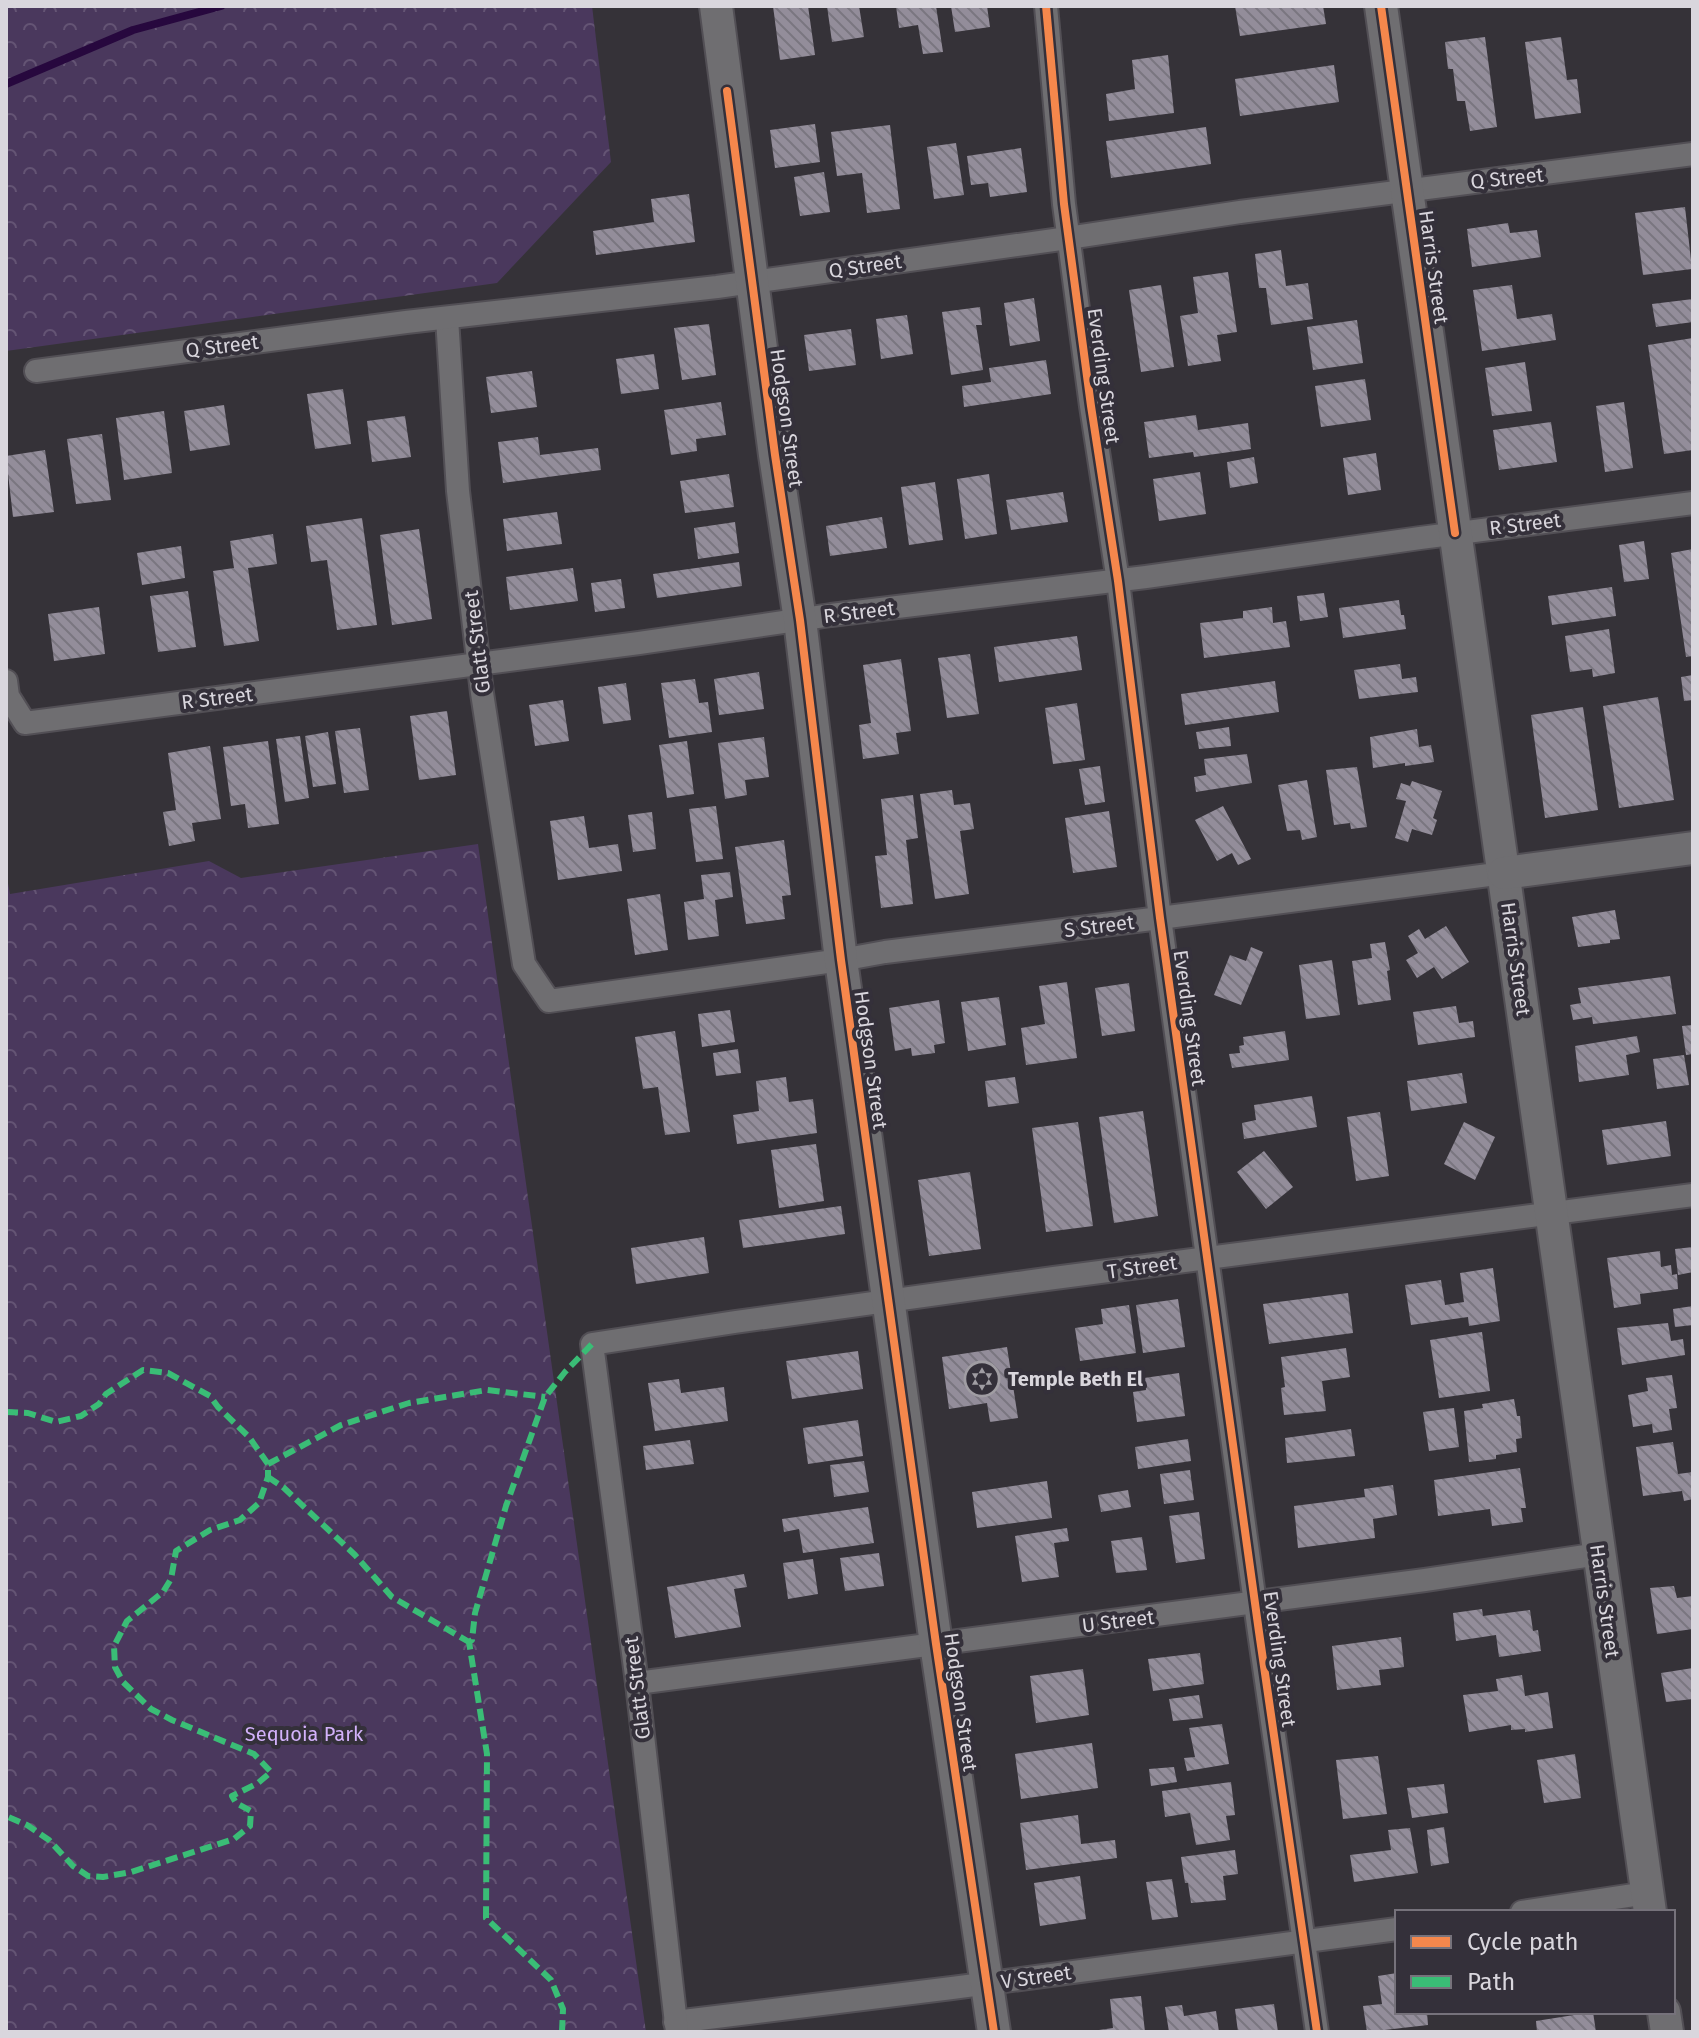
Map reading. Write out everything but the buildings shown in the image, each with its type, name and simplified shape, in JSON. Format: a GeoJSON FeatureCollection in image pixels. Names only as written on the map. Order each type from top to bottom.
{"type":"FeatureCollection","features":[{"type":"Feature","properties":{"kind":"main road","name":"Hodgson Street"},"geometry":{"type":"LineString","coordinates":[[716,6],[775,455],[800,620],[841,960],[936,1644],[994,2032]]}},
{"type":"Feature","properties":{"kind":"main road","name":"Harris Street"},"geometry":{"type":"LineString","coordinates":[[1381,6],[1649,1903]]}},
{"type":"Feature","properties":{"kind":"main road","name":"S Street"},"geometry":{"type":"LineString","coordinates":[[1504,873],[1693,848]]}},
{"type":"Feature","properties":{"kind":"street","name":"Everding Street"},"geometry":{"type":"LineString","coordinates":[[1046,6],[1068,238],[1317,2032]]}},
{"type":"Feature","properties":{"kind":"street","name":"Q Street"},"geometry":{"type":"LineString","coordinates":[[36,371],[752,282],[1407,189],[1693,154]]}},
{"type":"Feature","properties":{"kind":"street","name":"Glatt Street"},"geometry":{"type":"LineString","coordinates":[[447,318],[458,491],[482,693],[524,964]]}},
{"type":"Feature","properties":{"kind":"street","name":"R Street"},"geometry":{"type":"LineString","coordinates":[[6,681],[8,696],[25,723],[1693,503]]}},
{"type":"Feature","properties":{"kind":"street","name":"S Street"},"geometry":{"type":"LineString","coordinates":[[524,964],[549,1001],[885,952],[1504,873]]}},
{"type":"Feature","properties":{"kind":"street","name":"T Street"},"geometry":{"type":"LineString","coordinates":[[592,1344],[889,1301],[1693,1195]]}},
{"type":"Feature","properties":{"kind":"street","name":"Glatt Street"},"geometry":{"type":"LineString","coordinates":[[592,1344],[637,1683],[676,2027]]}},
{"type":"Feature","properties":{"kind":"street","name":"U Street"},"geometry":{"type":"LineString","coordinates":[[637,1683],[1256,1603],[1599,1554]]}},
{"type":"Feature","properties":{"kind":"street"},"geometry":{"type":"LineString","coordinates":[[1550,1910],[1649,1903]]}},
{"type":"Feature","properties":{"kind":"street","name":"V Street"},"geometry":{"type":"LineString","coordinates":[[676,2027],[1395,1929]]}},
{"type":"Feature","properties":{"kind":"green space"},"geometry":{"type":"Polygon","coordinates":[[[6,6],[592,6],[611,162],[497,283],[6,351],[6,6]]]}},
{"type":"Feature","properties":{"kind":"green space","name":"Sequoia Park"},"geometry":{"type":"Polygon","coordinates":[[[478,844],[646,2032],[6,2032],[6,873],[10,894],[209,861],[241,878],[478,844]]]}},
{"type":"Feature","properties":{"kind":"waterway"},"geometry":{"type":"LineString","coordinates":[[6,84],[133,30],[221,6]]}},
{"type":"Feature","properties":{"kind":"marked path"},"geometry":{"type":"LineString","coordinates":[[562,2032],[563,2009],[551,1980],[486,1918],[487,1754],[469,1642],[506,1506],[545,1397],[592,1344]]}},
{"type":"Feature","properties":{"kind":"marked path"},"geometry":{"type":"LineString","coordinates":[[6,1412],[28,1413],[56,1422],[81,1416],[99,1404],[106,1394],[143,1370],[168,1373],[210,1396],[249,1437],[268,1464],[268,1477],[259,1503],[240,1520],[210,1530],[176,1551],[171,1579],[163,1592],[127,1621],[114,1646],[115,1667],[123,1682],[151,1709],[254,1754],[271,1772],[258,1783],[232,1796],[236,1803],[251,1811],[250,1826],[234,1839],[131,1872],[103,1877],[88,1876],[73,1866],[49,1840],[6,1816]]}},
{"type":"Feature","properties":{"kind":"marked path"},"geometry":{"type":"LineString","coordinates":[[268,1464],[341,1425],[409,1403],[487,1390],[545,1397]]}},
{"type":"Feature","properties":{"kind":"marked path"},"geometry":{"type":"LineString","coordinates":[[268,1477],[283,1487],[355,1555],[392,1597],[469,1642]]}},
{"type":"Feature","properties":{"kind":"cycle path"},"geometry":{"type":"LineString","coordinates":[[1046,6],[1064,204],[1091,406],[1118,581],[1160,918],[1317,2032]]}},
{"type":"Feature","properties":{"kind":"cycle path"},"geometry":{"type":"LineString","coordinates":[[1381,6],[1455,533]]}},
{"type":"Feature","properties":{"kind":"cycle path"},"geometry":{"type":"LineString","coordinates":[[727,91],[800,620],[841,960],[936,1644],[994,2032]]}},
{"type":"Feature","properties":{"kind":"place","name":"Temple Beth El"},"geometry":{"type":"Point","coordinates":[982,1379]}}]}
